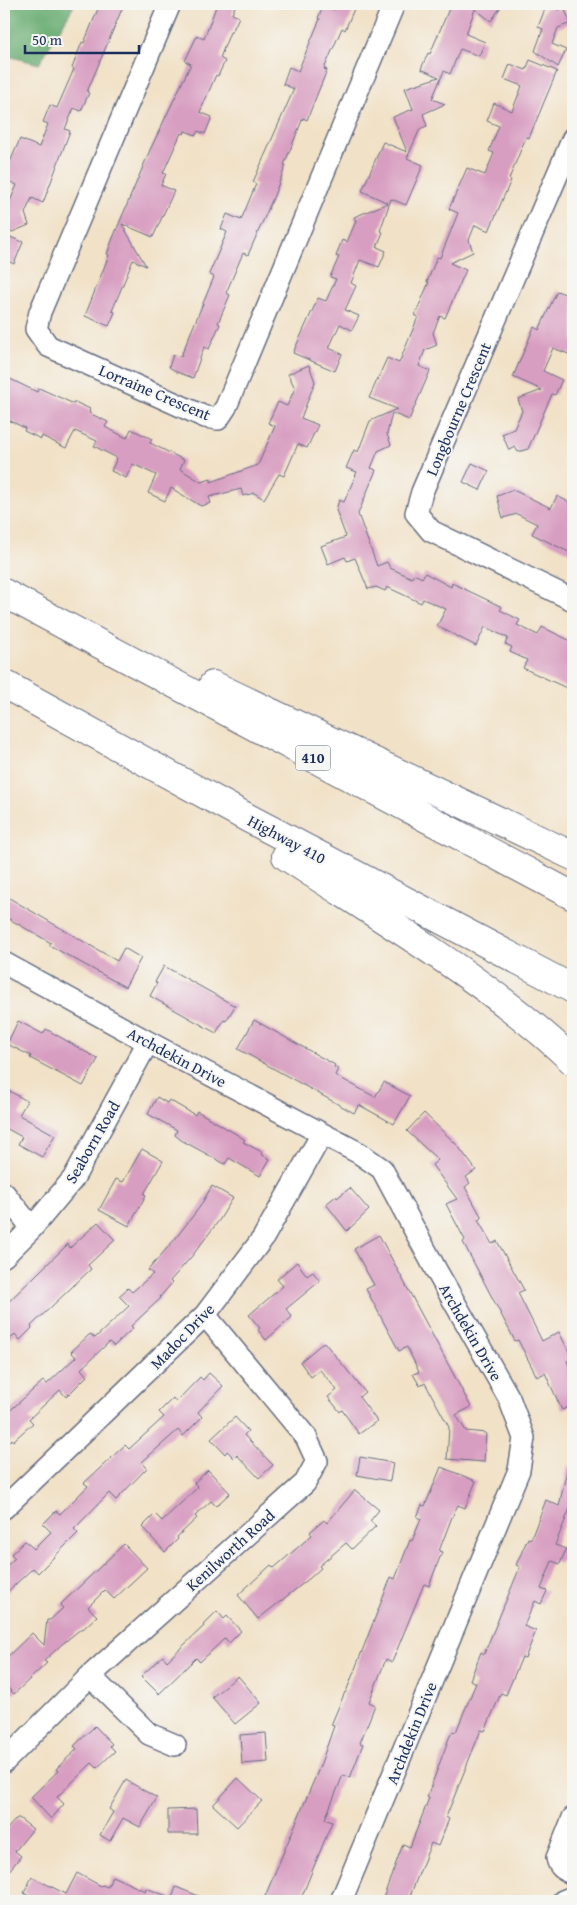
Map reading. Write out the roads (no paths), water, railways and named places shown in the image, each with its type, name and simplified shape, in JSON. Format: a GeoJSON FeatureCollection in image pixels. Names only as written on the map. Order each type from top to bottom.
{"type":"FeatureCollection","features":[{"type":"Feature","properties":{"kind":"highway","name":"410"},"geometry":{"type":"LineString","coordinates":[[4,593],[573,896]]}},
{"type":"Feature","properties":{"kind":"highway"},"geometry":{"type":"LineString","coordinates":[[104,647],[137,649],[573,856]]}},
{"type":"Feature","properties":{"kind":"highway","name":"Highway 410"},"geometry":{"type":"LineString","coordinates":[[4,684],[248,818],[573,989]]}},
{"type":"Feature","properties":{"kind":"highway"},"geometry":{"type":"LineString","coordinates":[[248,818],[272,846],[476,981],[546,1035],[573,1061]]}},
{"type":"Feature","properties":{"kind":"street","name":"Lorraine Crescent"},"geometry":{"type":"LineString","coordinates":[[170,4],[40,312],[36,329],[48,346],[204,417],[218,419],[226,407],[394,4]]}},
{"type":"Feature","properties":{"kind":"street","name":"Longbourne Crescent"},"geometry":{"type":"LineString","coordinates":[[573,138],[422,492],[416,514],[431,531],[573,600]]}},
{"type":"Feature","properties":{"kind":"street","name":"Archdekin Drive"},"geometry":{"type":"LineString","coordinates":[[4,963],[148,1042],[359,1153],[382,1169],[436,1270],[509,1398],[524,1438],[519,1470],[341,1901]]}},
{"type":"Feature","properties":{"kind":"street","name":"Seaborn Road"},"geometry":{"type":"LineString","coordinates":[[4,1256],[32,1228],[73,1179],[148,1042]]}},
{"type":"Feature","properties":{"kind":"street","name":"Madoc Drive"},"geometry":{"type":"LineString","coordinates":[[4,1508],[205,1315],[263,1238],[322,1134]]}},
{"type":"Feature","properties":{"kind":"street"},"geometry":{"type":"LineString","coordinates":[[4,1193],[32,1228]]}},
{"type":"Feature","properties":{"kind":"street","name":"Kenilworth Road"},"geometry":{"type":"LineString","coordinates":[[4,1762],[90,1676],[306,1483],[316,1461],[306,1437],[205,1315]]}},
{"type":"Feature","properties":{"kind":"street"},"geometry":{"type":"LineString","coordinates":[[90,1676],[149,1734],[175,1745]]}},
{"type":"Feature","properties":{"kind":"street"},"geometry":{"type":"LineString","coordinates":[[573,1818],[557,1858],[563,1870],[573,1874]]}},
{"type":"Feature","properties":{"kind":"street"},"geometry":{"type":"LineString","coordinates":[[563,1901],[573,1897]]}}]}
